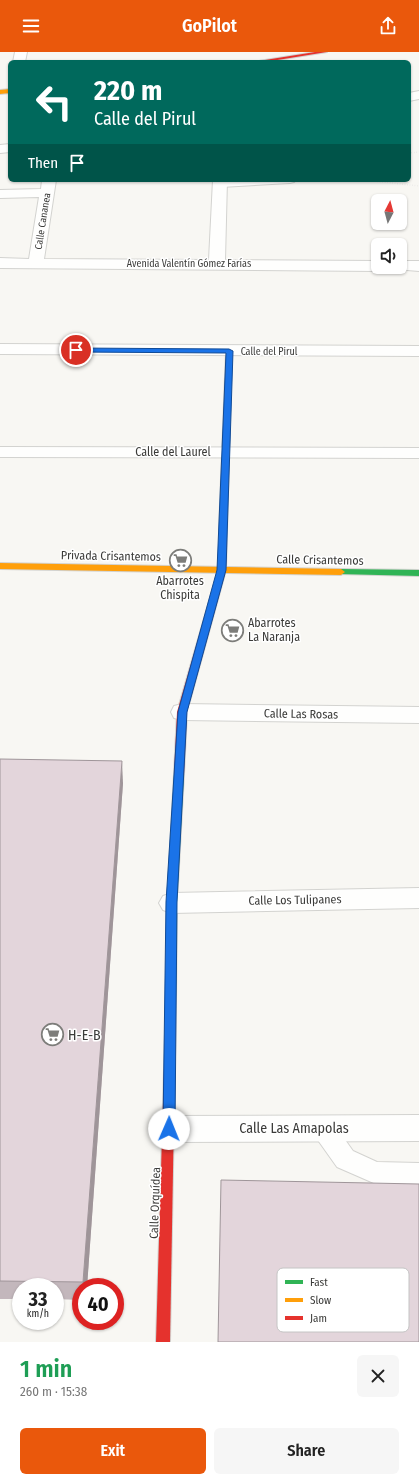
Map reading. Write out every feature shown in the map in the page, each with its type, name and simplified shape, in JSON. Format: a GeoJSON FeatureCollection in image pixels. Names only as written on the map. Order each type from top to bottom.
{"type":"FeatureCollection","features":[{"type":"Feature","properties":{"kind":"street"},"geometry":{"type":"LineString","coordinates":[[263,60],[284,55],[325,52]]}},
{"type":"Feature","properties":{"kind":"street"},"geometry":{"type":"LineString","coordinates":[[217,263],[220,182]]}},
{"type":"Feature","properties":{"kind":"street"},"geometry":{"type":"LineString","coordinates":[[0,194],[48,187]]}},
{"type":"Feature","properties":{"kind":"street","name":"Calle Cananea"},"geometry":{"type":"LineString","coordinates":[[36,262],[48,187]]}},
{"type":"Feature","properties":{"kind":"street","name":"Avenida Valentín Gómez Farías"},"geometry":{"type":"LineString","coordinates":[[0,262],[217,263],[371,266]]}},
{"type":"Feature","properties":{"kind":"street"},"geometry":{"type":"LineString","coordinates":[[407,266],[419,266]]}},
{"type":"Feature","properties":{"kind":"street","name":"Calle del Pirul"},"geometry":{"type":"LineString","coordinates":[[0,349],[419,351]]}},
{"type":"Feature","properties":{"kind":"street","name":"Calle Orquídea"},"geometry":{"type":"LineString","coordinates":[[163,1342],[169,1129],[172,902],[182,712],[222,570],[229,351]]}},
{"type":"Feature","properties":{"kind":"street","name":"Calle del Laurel"},"geometry":{"type":"LineString","coordinates":[[0,452],[419,453]]}},
{"type":"Feature","properties":{"kind":"street","name":"Privada Crisantemos"},"geometry":{"type":"LineString","coordinates":[[0,566],[222,570]]}},
{"type":"Feature","properties":{"kind":"street","name":"Calle Crisantemos"},"geometry":{"type":"LineString","coordinates":[[222,570],[419,573]]}},
{"type":"Feature","properties":{"kind":"street","name":"Calle Las Rosas"},"geometry":{"type":"LineString","coordinates":[[182,712],[419,715]]}},
{"type":"Feature","properties":{"kind":"street","name":"Calle Los Tulipanes"},"geometry":{"type":"LineString","coordinates":[[172,902],[419,898]]}},
{"type":"Feature","properties":{"kind":"street","name":"Calle Las Amapolas"},"geometry":{"type":"LineString","coordinates":[[169,1129],[419,1128]]}},
{"type":"Feature","properties":{"kind":"lane"},"geometry":{"type":"LineString","coordinates":[[323,1128],[345,1159],[376,1173],[419,1174]]}},
{"type":"Feature","properties":{"kind":"path"},"geometry":{"type":"LineString","coordinates":[[383,182],[419,186]]}},
{"type":"Feature","properties":{"kind":"building","name":"H-E-B"},"geometry":{"type":"Polygon","coordinates":[[[0,759],[122,761],[83,1278],[72,1278],[72,1282],[64,1282],[64,1278],[12,1278],[12,1281],[0,1281],[0,759]]]}},
{"type":"Feature","properties":{"kind":"building"},"geometry":{"type":"Polygon","coordinates":[[[221,1180],[419,1184],[419,1342],[218,1342],[221,1180]]]}},
{"type":"Feature","properties":{"kind":"traffic: fast"},"geometry":{"type":"LineString","coordinates":[[341,572],[419,573]]}},
{"type":"Feature","properties":{"kind":"traffic: fast"},"geometry":{"type":"LineString","coordinates":[[171,1000],[172,903],[179,774]]}},
{"type":"Feature","properties":{"kind":"traffic: slow"},"geometry":{"type":"LineString","coordinates":[[0,92],[8,91]]}},
{"type":"Feature","properties":{"kind":"traffic: slow"},"geometry":{"type":"LineString","coordinates":[[223,530],[229,351]]}},
{"type":"Feature","properties":{"kind":"traffic: slow"},"geometry":{"type":"LineString","coordinates":[[0,566],[341,572]]}},
{"type":"Feature","properties":{"kind":"traffic: jam"},"geometry":{"type":"LineString","coordinates":[[269,60],[325,52]]}},
{"type":"Feature","properties":{"kind":"traffic: jam"},"geometry":{"type":"LineString","coordinates":[[179,774],[182,712],[222,570],[223,530]]}},
{"type":"Feature","properties":{"kind":"traffic: jam"},"geometry":{"type":"LineString","coordinates":[[163,1342],[171,1000]]}},
{"type":"Feature","properties":{"kind":"place","name":"Abarrotes Chispita"},"geometry":{"type":"Point","coordinates":[180,560]}},
{"type":"Feature","properties":{"kind":"place","name":"Abarrotes La Naranja"},"geometry":{"type":"Point","coordinates":[232,630]}},
{"type":"Feature","properties":{"kind":"place","name":"H-E-B"},"geometry":{"type":"Point","coordinates":[53,1035]}},
{"type":"Feature","properties":{"kind":"route"},"geometry":{"type":"LineString","coordinates":[[76,350],[229,351],[222,570],[182,712],[172,902],[169,1129]]}}]}
